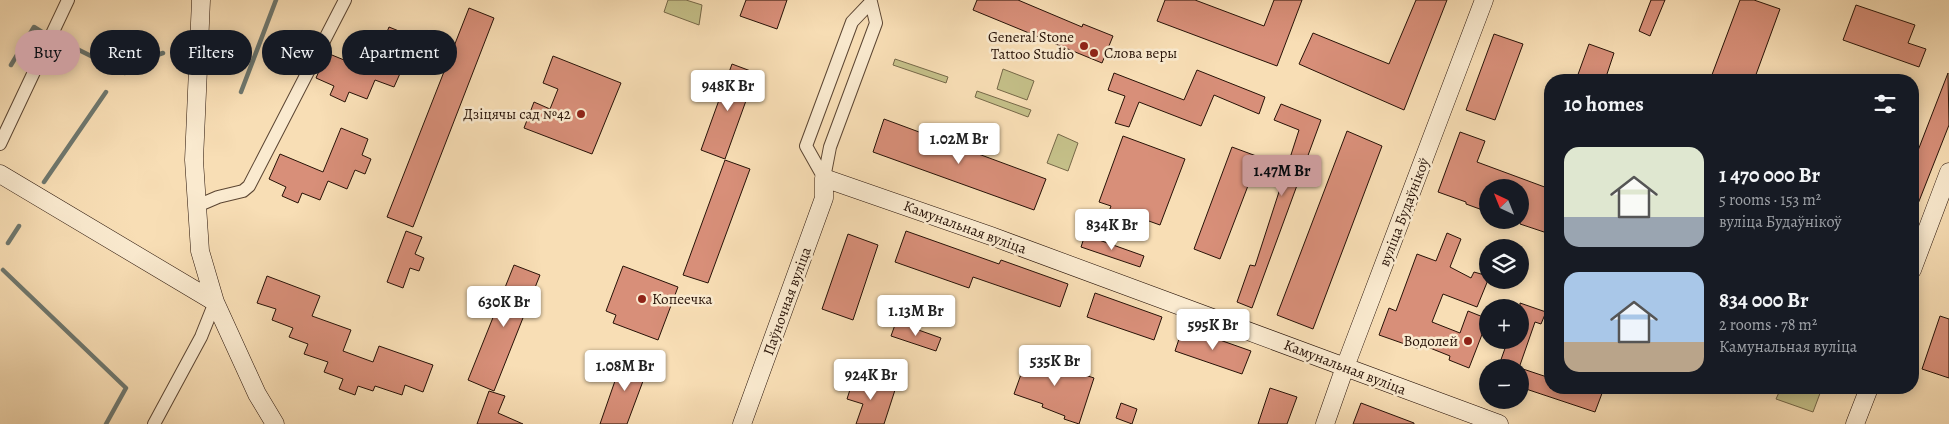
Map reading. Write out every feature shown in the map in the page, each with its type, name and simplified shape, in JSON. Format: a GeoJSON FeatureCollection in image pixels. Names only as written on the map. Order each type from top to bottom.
{"type":"FeatureCollection","features":[{"type":"Feature","properties":{"kind":"street"},"geometry":{"type":"LineString","coordinates":[[0,144],[68,0]]}},
{"type":"Feature","properties":{"kind":"street"},"geometry":{"type":"LineString","coordinates":[[201,0],[194,160],[200,251],[215,302],[257,394],[275,424]]}},
{"type":"Feature","properties":{"kind":"street"},"geometry":{"type":"LineString","coordinates":[[197,206],[218,197],[242,191],[249,186],[345,0]]}},
{"type":"Feature","properties":{"kind":"street","name":"вуліца Будаўнікоў"},"geometry":{"type":"LineString","coordinates":[[1325,424],[1484,0]]}},
{"type":"Feature","properties":{"kind":"street"},"geometry":{"type":"LineString","coordinates":[[872,2],[876,23],[830,147],[824,178],[806,146],[852,22],[872,2]]}},
{"type":"Feature","properties":{"kind":"street"},"geometry":{"type":"LineString","coordinates":[[1919,251],[1949,172]]}},
{"type":"Feature","properties":{"kind":"street"},"geometry":{"type":"LineString","coordinates":[[0,174],[215,302]]}},
{"type":"Feature","properties":{"kind":"street","name":"Камунальная вуліца"},"geometry":{"type":"LineString","coordinates":[[824,178],[991,236],[1499,424]]}},
{"type":"Feature","properties":{"kind":"street","name":"Паўночная вуліца"},"geometry":{"type":"LineString","coordinates":[[742,424],[824,198],[824,178]]}},
{"type":"Feature","properties":{"kind":"street"},"geometry":{"type":"LineString","coordinates":[[154,424],[201,337],[215,302]]}},
{"type":"Feature","properties":{"kind":"street"},"geometry":{"type":"LineString","coordinates":[[1855,424],[1867,394]]}},
{"type":"Feature","properties":{"kind":"shaded area"},"geometry":{"type":"Polygon","coordinates":[[[668,0],[686,0],[702,5],[699,25],[664,12],[668,0]]]}},
{"type":"Feature","properties":{"kind":"shaded area"},"geometry":{"type":"Polygon","coordinates":[[[895,59],[948,77],[946,83],[893,65],[895,59]]]}},
{"type":"Feature","properties":{"kind":"shaded area"},"geometry":{"type":"Polygon","coordinates":[[[1003,69],[1034,81],[1027,100],[997,89],[1003,69]]]}},
{"type":"Feature","properties":{"kind":"shaded area"},"geometry":{"type":"Polygon","coordinates":[[[977,91],[1031,110],[1028,117],[975,97],[977,91]]]}},
{"type":"Feature","properties":{"kind":"shaded area"},"geometry":{"type":"Polygon","coordinates":[[[1058,134],[1078,143],[1068,171],[1047,163],[1058,134]]]}},
{"type":"Feature","properties":{"kind":"shaded area"},"geometry":{"type":"Polygon","coordinates":[[[1778,394],[1820,394],[1813,412],[1776,399],[1778,394]]]}},
{"type":"Feature","properties":{"kind":"building"},"geometry":{"type":"Polygon","coordinates":[[[746,0],[787,0],[777,29],[740,16],[746,0]]]}},
{"type":"Feature","properties":{"kind":"building"},"geometry":{"type":"Polygon","coordinates":[[[977,0],[1018,0],[1082,27],[1083,24],[1113,36],[1102,63],[973,10],[977,0]]]}},
{"type":"Feature","properties":{"kind":"building"},"geometry":{"type":"Polygon","coordinates":[[[1165,0],[1195,0],[1264,26],[1274,0],[1302,0],[1277,66],[1157,21],[1165,0]]]}},
{"type":"Feature","properties":{"kind":"building"},"geometry":{"type":"Polygon","coordinates":[[[1416,0],[1447,0],[1404,110],[1299,64],[1313,33],[1389,64],[1416,0]]]}},
{"type":"Feature","properties":{"kind":"building"},"geometry":{"type":"Polygon","coordinates":[[[1651,0],[1665,0],[1650,36],[1639,31],[1651,0]]]}},
{"type":"Feature","properties":{"kind":"building"},"geometry":{"type":"Polygon","coordinates":[[[1740,0],[1754,0],[1780,9],[1756,74],[1712,74],[1740,0]]]}},
{"type":"Feature","properties":{"kind":"building"},"geometry":{"type":"Polygon","coordinates":[[[1856,5],[1915,25],[1908,43],[1926,49],[1919,67],[1843,40],[1856,5]]]}},
{"type":"Feature","properties":{"kind":"building"},"geometry":{"type":"Polygon","coordinates":[[[469,8],[494,18],[413,227],[387,217],[443,75],[457,75],[457,39],[469,8]]]}},
{"type":"Feature","properties":{"kind":"building"},"geometry":{"type":"Polygon","coordinates":[[[1494,34],[1523,44],[1495,120],[1466,110],[1494,34]]]}},
{"type":"Feature","properties":{"kind":"building"},"geometry":{"type":"Polygon","coordinates":[[[1589,44],[1614,53],[1607,74],[1578,74],[1589,44]]]}},
{"type":"Feature","properties":{"kind":"building"},"geometry":{"type":"Polygon","coordinates":[[[332,55],[342,59],[342,75],[399,75],[394,87],[375,80],[367,99],[349,92],[345,102],[330,95],[334,86],[316,78],[317,75],[332,75],[332,55]]]}},
{"type":"Feature","properties":{"kind":"building"},"geometry":{"type":"Polygon","coordinates":[[[553,56],[621,83],[592,154],[524,128],[534,102],[550,109],[558,89],[543,83],[553,56]]]}},
{"type":"Feature","properties":{"kind":"building"},"geometry":{"type":"Polygon","coordinates":[[[732,64],[756,73],[725,159],[701,150],[732,64]]]}},
{"type":"Feature","properties":{"kind":"building"},"geometry":{"type":"Polygon","coordinates":[[[1197,70],[1265,97],[1259,114],[1214,95],[1201,126],[1139,102],[1129,127],[1115,123],[1125,96],[1108,90],[1114,73],[1184,100],[1197,70]]]}},
{"type":"Feature","properties":{"kind":"building"},"geometry":{"type":"Polygon","coordinates":[[[1948,73],[1949,125],[1919,201],[1919,148],[1948,73]]]}},
{"type":"Feature","properties":{"kind":"building"},"geometry":{"type":"Polygon","coordinates":[[[1281,104],[1321,120],[1252,308],[1237,302],[1250,265],[1255,266],[1299,130],[1274,120],[1281,104]]]}},
{"type":"Feature","properties":{"kind":"building"},"geometry":{"type":"Polygon","coordinates":[[[884,119],[1046,179],[1034,210],[873,152],[884,119]]]}},
{"type":"Feature","properties":{"kind":"building"},"geometry":{"type":"Polygon","coordinates":[[[341,128],[368,139],[362,155],[371,159],[365,174],[355,170],[347,189],[328,181],[320,200],[302,193],[298,203],[282,196],[286,187],[269,179],[280,154],[323,172],[341,128]]]}},
{"type":"Feature","properties":{"kind":"building"},"geometry":{"type":"Polygon","coordinates":[[[1347,131],[1382,146],[1313,329],[1277,315],[1347,131]]]}},
{"type":"Feature","properties":{"kind":"building"},"geometry":{"type":"Polygon","coordinates":[[[1460,132],[1485,141],[1477,162],[1523,179],[1479,179],[1479,209],[1466,204],[1466,202],[1438,192],[1460,132]]]}},
{"type":"Feature","properties":{"kind":"building"},"geometry":{"type":"Polygon","coordinates":[[[1123,136],[1185,159],[1160,225],[1146,220],[1144,227],[1108,214],[1111,206],[1099,202],[1123,136]]]}},
{"type":"Feature","properties":{"kind":"building"},"geometry":{"type":"Polygon","coordinates":[[[1232,147],[1259,157],[1220,259],[1194,249],[1232,147]]]}},
{"type":"Feature","properties":{"kind":"building"},"geometry":{"type":"Polygon","coordinates":[[[725,160],[750,169],[708,283],[683,275],[725,160]]]}},
{"type":"Feature","properties":{"kind":"building"},"geometry":{"type":"Polygon","coordinates":[[[1529,181],[1544,187],[1544,232],[1529,227],[1529,181]]]}},
{"type":"Feature","properties":{"kind":"building"},"geometry":{"type":"Polygon","coordinates":[[[406,231],[422,237],[415,254],[424,258],[419,271],[410,268],[403,288],[387,282],[406,231]]]}},
{"type":"Feature","properties":{"kind":"building"},"geometry":{"type":"Polygon","coordinates":[[[906,231],[999,264],[1001,260],[1068,284],[1060,307],[973,277],[969,288],[895,262],[906,231]]]}},
{"type":"Feature","properties":{"kind":"building"},"geometry":{"type":"Polygon","coordinates":[[[1447,233],[1461,239],[1450,267],[1471,278],[1474,272],[1479,273],[1479,289],[1484,289],[1477,307],[1443,294],[1432,322],[1460,333],[1468,311],[1479,315],[1479,342],[1469,368],[1449,360],[1450,356],[1420,344],[1419,349],[1379,335],[1389,308],[1396,311],[1417,254],[1436,261],[1447,233]]]}},
{"type":"Feature","properties":{"kind":"building"},"geometry":{"type":"Polygon","coordinates":[[[848,234],[878,245],[853,320],[822,309],[848,234]]]}},
{"type":"Feature","properties":{"kind":"building"},"geometry":{"type":"Polygon","coordinates":[[[1085,235],[1144,256],[1140,267],[1081,247],[1085,235]]]}},
{"type":"Feature","properties":{"kind":"building"},"geometry":{"type":"Polygon","coordinates":[[[514,265],[540,275],[494,391],[468,380],[514,265]]]}},
{"type":"Feature","properties":{"kind":"building","name":"Копеечка"},"geometry":{"type":"Polygon","coordinates":[[[623,266],[678,287],[658,340],[613,323],[616,315],[606,311],[623,266]]]}},
{"type":"Feature","properties":{"kind":"building"},"geometry":{"type":"Polygon","coordinates":[[[267,276],[320,296],[312,316],[351,330],[343,351],[373,362],[379,346],[433,365],[423,392],[405,385],[402,395],[375,386],[373,391],[358,386],[355,395],[339,389],[343,379],[324,372],[328,362],[304,354],[308,344],[289,337],[293,328],[272,320],[276,309],[257,303],[267,276]]]}},
{"type":"Feature","properties":{"kind":"building"},"geometry":{"type":"Polygon","coordinates":[[[1095,293],[1162,317],[1154,340],[1087,317],[1095,293]]]}},
{"type":"Feature","properties":{"kind":"building"},"geometry":{"type":"Polygon","coordinates":[[[1529,306],[1544,311],[1541,324],[1535,322],[1529,339],[1529,306]]]}},
{"type":"Feature","properties":{"kind":"building"},"geometry":{"type":"Polygon","coordinates":[[[1940,316],[1949,319],[1949,378],[1922,369],[1940,316]]]}},
{"type":"Feature","properties":{"kind":"building"},"geometry":{"type":"Polygon","coordinates":[[[896,322],[941,338],[936,351],[891,336],[896,322]]]}},
{"type":"Feature","properties":{"kind":"building"},"geometry":{"type":"Polygon","coordinates":[[[1183,327],[1251,351],[1242,374],[1175,351],[1183,327]]]}},
{"type":"Feature","properties":{"kind":"building"},"geometry":{"type":"Polygon","coordinates":[[[1505,349],[1526,349],[1522,359],[1501,359],[1505,349]]]}},
{"type":"Feature","properties":{"kind":"building"},"geometry":{"type":"Polygon","coordinates":[[[1029,352],[1078,369],[1076,372],[1094,378],[1079,424],[1064,419],[1065,416],[1042,407],[1043,404],[1014,394],[1029,352]]]}},
{"type":"Feature","properties":{"kind":"building"},"geometry":{"type":"Polygon","coordinates":[[[624,355],[649,365],[627,424],[600,424],[624,355]]]}},
{"type":"Feature","properties":{"kind":"building"},"geometry":{"type":"Polygon","coordinates":[[[1529,371],[1544,376],[1544,394],[1602,394],[1595,412],[1529,390],[1529,371]]]}},
{"type":"Feature","properties":{"kind":"building"},"geometry":{"type":"Polygon","coordinates":[[[854,377],[895,390],[884,424],[856,424],[863,404],[847,399],[854,377]]]}},
{"type":"Feature","properties":{"kind":"building"},"geometry":{"type":"Polygon","coordinates":[[[1270,388],[1297,397],[1287,424],[1258,424],[1270,388]]]}},
{"type":"Feature","properties":{"kind":"building"},"geometry":{"type":"Polygon","coordinates":[[[489,391],[505,396],[498,413],[523,424],[477,424],[489,391]]]}},
{"type":"Feature","properties":{"kind":"building"},"geometry":{"type":"Polygon","coordinates":[[[1121,403],[1137,409],[1132,424],[1116,418],[1121,403]]]}},
{"type":"Feature","properties":{"kind":"building"},"geometry":{"type":"Polygon","coordinates":[[[1361,403],[1414,423],[1414,424],[1353,424],[1361,403]]]}},
{"type":"Feature","properties":{"kind":"waterway"},"geometry":{"type":"LineString","coordinates":[[241,92],[276,0]]}},
{"type":"Feature","properties":{"kind":"waterway"},"geometry":{"type":"LineString","coordinates":[[32,30],[34,27],[39,30]]}},
{"type":"Feature","properties":{"kind":"waterway"},"geometry":{"type":"LineString","coordinates":[[80,50],[125,73],[142,60],[163,53]]}},
{"type":"Feature","properties":{"kind":"waterway"},"geometry":{"type":"LineString","coordinates":[[11,65],[15,58]]}},
{"type":"Feature","properties":{"kind":"waterway"},"geometry":{"type":"LineString","coordinates":[[44,182],[106,92]]}},
{"type":"Feature","properties":{"kind":"waterway"},"geometry":{"type":"LineString","coordinates":[[8,243],[19,226]]}},
{"type":"Feature","properties":{"kind":"waterway"},"geometry":{"type":"LineString","coordinates":[[3,270],[126,388],[106,424]]}},
{"type":"Feature","properties":{"kind":"place","name":"General Stone Tattoo Studio"},"geometry":{"type":"Point","coordinates":[1084,46]}},
{"type":"Feature","properties":{"kind":"place","name":"Слова веры"},"geometry":{"type":"Point","coordinates":[1094,53]}},
{"type":"Feature","properties":{"kind":"place","name":"Дзіцячы сад №42"},"geometry":{"type":"Point","coordinates":[581,114]}},
{"type":"Feature","properties":{"kind":"place","name":"Копеечка"},"geometry":{"type":"Point","coordinates":[642,299]}},
{"type":"Feature","properties":{"kind":"place","name":"Водолей"},"geometry":{"type":"Point","coordinates":[1468,341]}}]}
